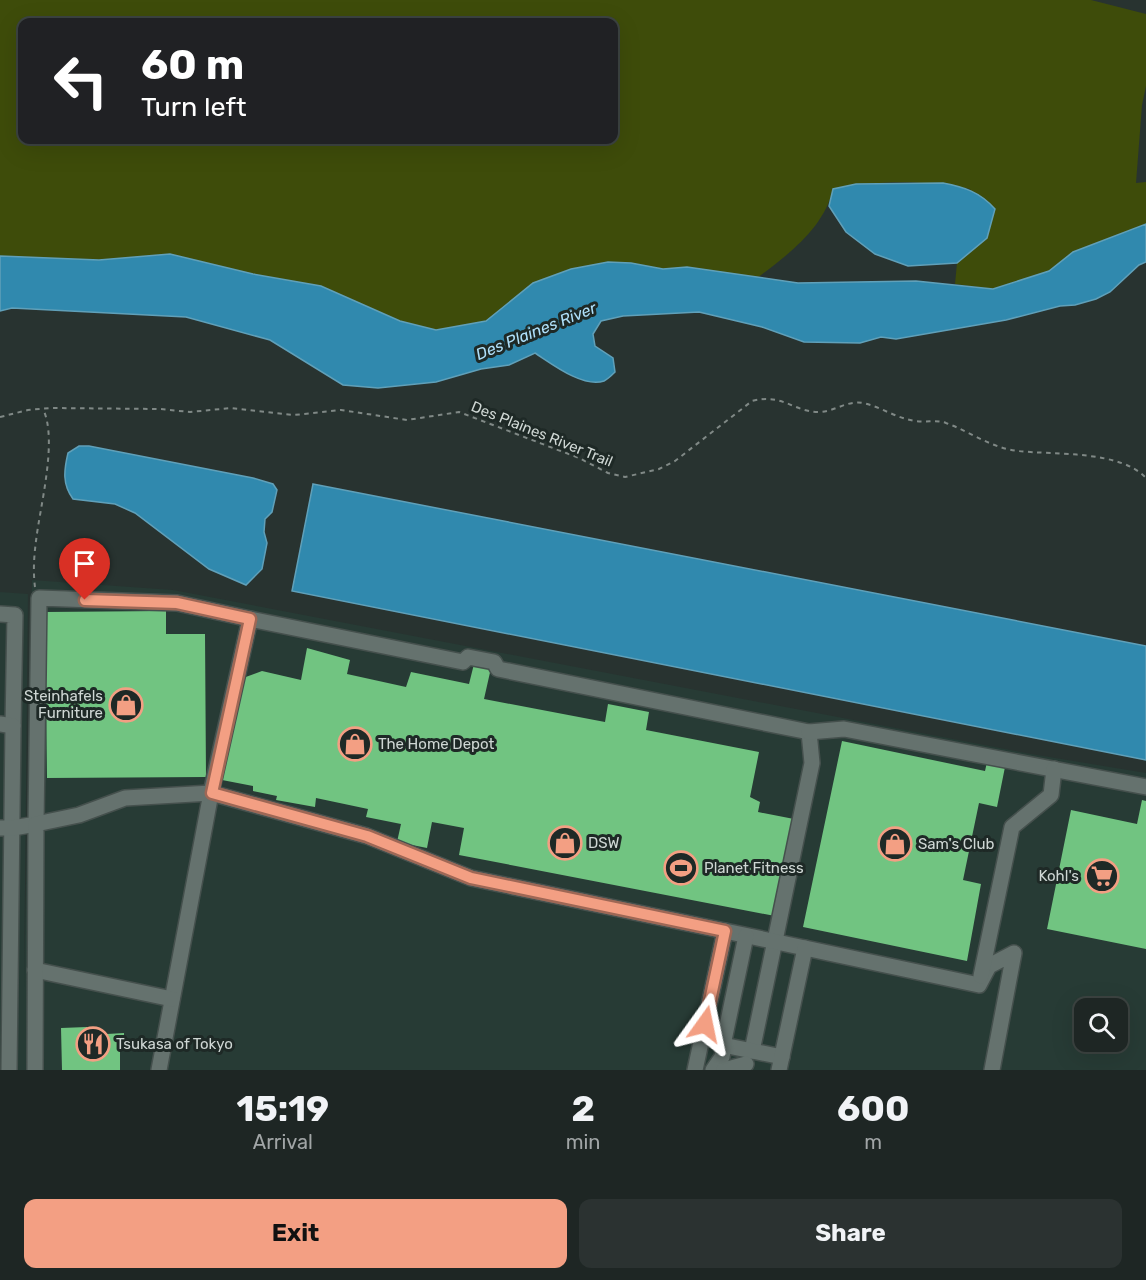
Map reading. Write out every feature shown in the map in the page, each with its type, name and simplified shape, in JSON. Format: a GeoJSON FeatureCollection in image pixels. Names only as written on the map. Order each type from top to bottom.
{"type":"FeatureCollection","features":[{"type":"Feature","properties":{"kind":"lane"},"geometry":{"type":"LineString","coordinates":[[35,1070],[39,598],[177,603],[463,662],[468,657],[494,662],[498,669],[808,732],[844,729],[1146,788]]}},
{"type":"Feature","properties":{"kind":"lane"},"geometry":{"type":"LineString","coordinates":[[0,614],[15,615],[7,725],[6,828],[11,919],[9,1070]]}},
{"type":"Feature","properties":{"kind":"lane"},"geometry":{"type":"LineString","coordinates":[[159,1070],[212,793],[250,619]]}},
{"type":"Feature","properties":{"kind":"lane"},"geometry":{"type":"LineString","coordinates":[[750,1059],[812,763],[808,732]]}},
{"type":"Feature","properties":{"kind":"lane"},"geometry":{"type":"LineString","coordinates":[[979,985],[1012,827],[1051,795],[1054,769]]}},
{"type":"Feature","properties":{"kind":"lane"},"geometry":{"type":"LineString","coordinates":[[6,828],[79,815],[125,798],[212,793],[367,836],[471,878],[979,985]]}},
{"type":"Feature","properties":{"kind":"lane"},"geometry":{"type":"LineString","coordinates":[[0,895],[11,919]]}},
{"type":"Feature","properties":{"kind":"lane"},"geometry":{"type":"LineString","coordinates":[[695,1070],[725,931]]}},
{"type":"Feature","properties":{"kind":"lane"},"geometry":{"type":"LineString","coordinates":[[713,1070],[722,1057],[746,936]]}},
{"type":"Feature","properties":{"kind":"lane"},"geometry":{"type":"LineString","coordinates":[[724,1045],[750,1059],[781,1063],[805,948]]}},
{"type":"Feature","properties":{"kind":"lane"},"geometry":{"type":"LineString","coordinates":[[979,985],[989,966],[1014,953],[992,1070]]}},
{"type":"Feature","properties":{"kind":"lane"},"geometry":{"type":"LineString","coordinates":[[35,970],[172,999]]}},
{"type":"Feature","properties":{"kind":"lane"},"geometry":{"type":"LineString","coordinates":[[724,1070],[750,1059]]}},
{"type":"Feature","properties":{"kind":"path","name":"Des Plaines River Trail"},"geometry":{"type":"LineString","coordinates":[[0,417],[42,409],[160,409],[190,412],[231,408],[294,415],[341,410],[407,420],[459,412],[579,458],[608,473],[626,477],[659,469],[675,461],[752,401],[768,398],[779,399],[817,412],[854,402],[916,421],[943,422],[1001,448],[1066,453],[1112,461],[1130,467],[1146,478]]}},
{"type":"Feature","properties":{"kind":"path"},"geometry":{"type":"LineString","coordinates":[[39,598],[35,588],[35,542],[49,440],[47,417],[42,409]]}},
{"type":"Feature","properties":{"kind":"shaded area"},"geometry":{"type":"Polygon","coordinates":[[[32,580],[173,590],[1031,754],[1146,773],[1146,1070],[0,1070],[0,592],[28,594],[24,987],[32,580]]]}},
{"type":"Feature","properties":{"kind":"green space"},"geometry":{"type":"Polygon","coordinates":[[[0,0],[1091,0],[1146,14],[1146,86],[1142,105],[1136,183],[1146,182],[1146,224],[1073,252],[1049,271],[993,289],[955,284],[957,263],[987,238],[970,189],[919,183],[866,184],[833,189],[822,216],[803,240],[757,278],[687,267],[663,269],[631,263],[608,262],[571,269],[533,283],[487,321],[436,330],[400,321],[321,286],[253,274],[170,254],[99,260],[0,256],[0,0]]]}},
{"type":"Feature","properties":{"kind":"water"},"geometry":{"type":"Polygon","coordinates":[[[943,183],[971,191],[984,198],[995,209],[987,238],[957,263],[908,266],[875,254],[846,232],[829,206],[833,189],[856,184],[943,183]]]}},
{"type":"Feature","properties":{"kind":"water","name":"Des Plaines River"},"geometry":{"type":"Polygon","coordinates":[[[1146,224],[1146,262],[1139,265],[1110,292],[1096,299],[1006,320],[896,339],[881,337],[860,343],[804,342],[762,327],[699,312],[623,316],[601,321],[593,334],[595,346],[613,358],[615,372],[604,381],[596,382],[568,374],[535,353],[509,365],[481,369],[436,382],[378,388],[343,385],[270,340],[186,317],[12,308],[0,311],[0,256],[99,260],[170,254],[253,274],[321,286],[400,321],[436,330],[486,321],[533,283],[571,269],[608,262],[631,263],[663,269],[687,267],[798,283],[916,281],[993,289],[1049,271],[1073,252],[1146,224]]]}},
{"type":"Feature","properties":{"kind":"water"},"geometry":{"type":"Polygon","coordinates":[[[79,446],[89,446],[253,478],[273,484],[277,490],[272,512],[265,519],[264,532],[267,543],[262,569],[246,585],[209,569],[135,513],[115,504],[73,499],[67,488],[66,465],[68,453],[79,446]]]}},
{"type":"Feature","properties":{"kind":"water"},"geometry":{"type":"Polygon","coordinates":[[[313,484],[1146,646],[1146,760],[292,591],[313,484]]]}},
{"type":"Feature","properties":{"kind":"building","name":"Steinhafels Furniture"},"geometry":{"type":"Polygon","coordinates":[[[166,611],[166,634],[205,634],[206,777],[47,778],[45,612],[166,611]]]}},
{"type":"Feature","properties":{"kind":"building"},"geometry":{"type":"Polygon","coordinates":[[[307,648],[350,660],[347,674],[406,687],[411,672],[469,684],[474,664],[491,668],[484,699],[605,722],[608,704],[649,712],[646,730],[759,752],[750,797],[760,802],[758,812],[794,819],[775,916],[459,855],[464,828],[432,822],[427,848],[397,842],[401,824],[366,817],[368,809],[316,798],[315,807],[276,800],[277,796],[253,791],[253,786],[222,780],[243,678],[262,671],[301,680],[307,648]]]}},
{"type":"Feature","properties":{"kind":"building","name":"Sam's Club"},"geometry":{"type":"Polygon","coordinates":[[[842,741],[985,771],[987,762],[1005,767],[997,807],[979,803],[963,880],[981,884],[967,961],[803,927],[842,741]]]}},
{"type":"Feature","properties":{"kind":"building","name":"Kohl's"},"geometry":{"type":"Polygon","coordinates":[[[1142,800],[1146,801],[1146,949],[1047,929],[1071,810],[1137,824],[1142,800]]]}},
{"type":"Feature","properties":{"kind":"building","name":"Tsukasa of Tokyo"},"geometry":{"type":"Polygon","coordinates":[[[87,1027],[87,1038],[107,1038],[107,1034],[124,1033],[124,1050],[120,1051],[120,1070],[62,1070],[61,1028],[87,1027]]]}},
{"type":"Feature","properties":{"kind":"place","name":"Steinhafels Furniture"},"geometry":{"type":"Point","coordinates":[126,705]}},
{"type":"Feature","properties":{"kind":"place","name":"The Home Depot"},"geometry":{"type":"Point","coordinates":[355,744]}},
{"type":"Feature","properties":{"kind":"place","name":"DSW"},"geometry":{"type":"Point","coordinates":[565,843]}},
{"type":"Feature","properties":{"kind":"place","name":"Sam's Club"},"geometry":{"type":"Point","coordinates":[895,844]}},
{"type":"Feature","properties":{"kind":"place","name":"Planet Fitness"},"geometry":{"type":"Point","coordinates":[681,868]}},
{"type":"Feature","properties":{"kind":"place","name":"Kohl's"},"geometry":{"type":"Point","coordinates":[1102,876]}},
{"type":"Feature","properties":{"kind":"place","name":"Tsukasa of Tokyo"},"geometry":{"type":"Point","coordinates":[93,1044]}},
{"type":"Feature","properties":{"kind":"route"},"geometry":{"type":"LineString","coordinates":[[85,600],[177,603],[250,619],[212,793],[367,836],[471,878],[725,931],[705,1024]]}}]}
